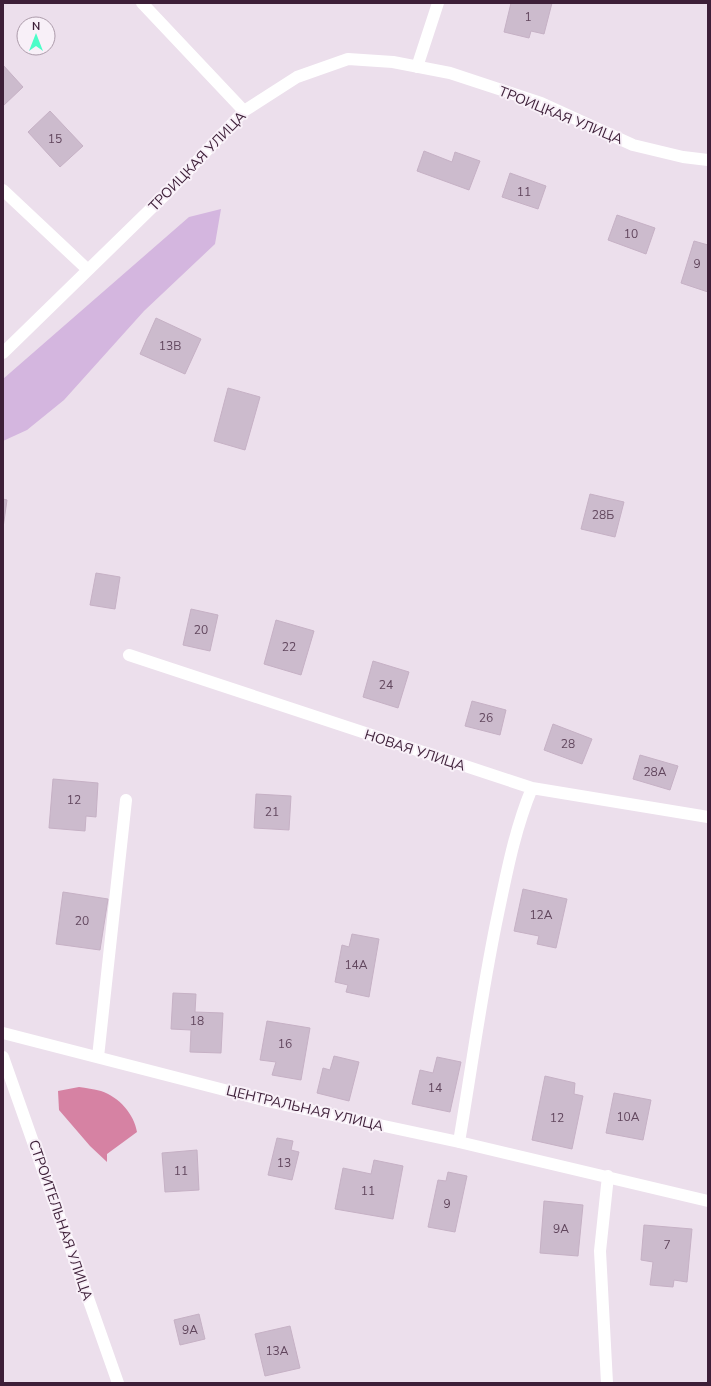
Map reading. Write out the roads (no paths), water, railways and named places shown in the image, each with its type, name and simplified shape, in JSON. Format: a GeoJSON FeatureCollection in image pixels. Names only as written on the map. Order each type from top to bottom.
{"type":"FeatureCollection","features":[{"type":"Feature","properties":{"kind":"street"},"geometry":{"type":"LineString","coordinates":[[142,3],[244,111]]}},
{"type":"Feature","properties":{"kind":"street"},"geometry":{"type":"LineString","coordinates":[[418,67],[438,3]]}},
{"type":"Feature","properties":{"kind":"street","name":"ТРОИЦКАЯ УЛИЦА"},"geometry":{"type":"LineString","coordinates":[[3,353],[168,192],[244,111],[297,77],[348,59],[393,62],[450,73],[540,104],[634,145],[683,157],[708,160]]}},
{"type":"Feature","properties":{"kind":"street"},"geometry":{"type":"LineString","coordinates":[[3,190],[88,270]]}},
{"type":"Feature","properties":{"kind":"street","name":"НОВАЯ УЛИЦА"},"geometry":{"type":"LineString","coordinates":[[129,655],[532,788],[708,818]]}},
{"type":"Feature","properties":{"kind":"street"},"geometry":{"type":"LineString","coordinates":[[459,1142],[494,934],[510,853],[520,817],[532,788]]}},
{"type":"Feature","properties":{"kind":"street"},"geometry":{"type":"LineString","coordinates":[[98,1057],[126,800]]}},
{"type":"Feature","properties":{"kind":"street","name":"ЦЕНТРАЛЬНАЯ УЛИЦА"},"geometry":{"type":"LineString","coordinates":[[3,1033],[267,1101],[459,1142],[608,1176],[708,1201]]}},
{"type":"Feature","properties":{"kind":"street","name":"СТРОИТЕЛЬНАЯ УЛИЦА"},"geometry":{"type":"LineString","coordinates":[[3,1057],[118,1383]]}},
{"type":"Feature","properties":{"kind":"street"},"geometry":{"type":"LineString","coordinates":[[607,1383],[600,1251],[608,1176]]}}]}
